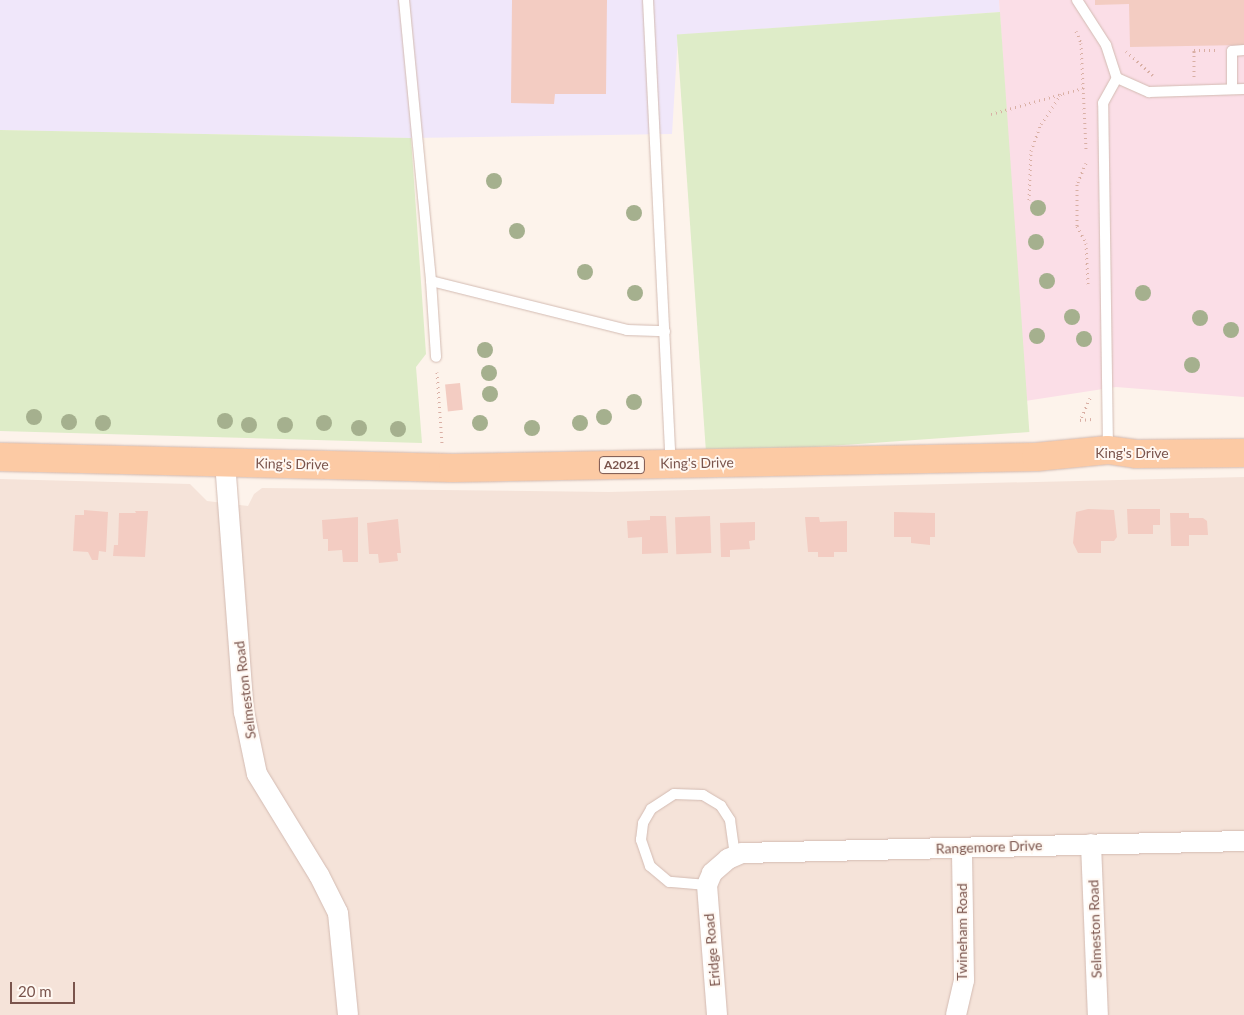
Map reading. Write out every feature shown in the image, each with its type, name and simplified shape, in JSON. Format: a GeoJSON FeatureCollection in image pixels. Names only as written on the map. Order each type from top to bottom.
{"type":"FeatureCollection","features":[{"type":"Feature","properties":{"kind":"main road","name":"King's Drive"},"geometry":{"type":"LineString","coordinates":[[0,457],[444,468],[1036,458],[1108,450],[1136,454],[1244,453]]}},
{"type":"Feature","properties":{"kind":"street","name":"Selmeston Road"},"geometry":{"type":"LineString","coordinates":[[225,462],[244,712],[257,774],[319,875],[338,913],[348,1015]]}},
{"type":"Feature","properties":{"kind":"street","name":"Rangemore Drive"},"geometry":{"type":"LineString","coordinates":[[706,885],[712,873],[742,853],[1244,841]]}},
{"type":"Feature","properties":{"kind":"street","name":"Selmeston Road"},"geometry":{"type":"LineString","coordinates":[[1091,844],[1098,1015]]}},
{"type":"Feature","properties":{"kind":"street","name":"Twineham Road"},"geometry":{"type":"LineString","coordinates":[[956,1015],[964,980],[962,848]]}},
{"type":"Feature","properties":{"kind":"street","name":"Eridge Road"},"geometry":{"type":"LineString","coordinates":[[706,885],[717,1015]]}},
{"type":"Feature","properties":{"kind":"lane"},"geometry":{"type":"LineString","coordinates":[[404,0],[431,281],[436,357]]}},
{"type":"Feature","properties":{"kind":"lane"},"geometry":{"type":"LineString","coordinates":[[648,0],[671,464]]}},
{"type":"Feature","properties":{"kind":"lane"},"geometry":{"type":"LineString","coordinates":[[1077,0],[1106,46],[1117,78],[1149,92],[1244,89]]}},
{"type":"Feature","properties":{"kind":"lane"},"geometry":{"type":"LineString","coordinates":[[1232,89],[1232,51],[1244,50]]}},
{"type":"Feature","properties":{"kind":"lane"},"geometry":{"type":"LineString","coordinates":[[1108,450],[1103,103],[1117,78]]}},
{"type":"Feature","properties":{"kind":"lane"},"geometry":{"type":"LineString","coordinates":[[431,281],[627,330],[665,331]]}},
{"type":"Feature","properties":{"kind":"lane"},"geometry":{"type":"LineString","coordinates":[[706,885],[669,882],[650,866],[641,840],[643,824],[651,809],[674,794],[703,795],[721,806],[730,820],[734,857]]}},
{"type":"Feature","properties":{"kind":"path"},"geometry":{"type":"LineString","coordinates":[[1194,79],[1194,50],[1227,50]]}},
{"type":"Feature","properties":{"kind":"path"},"geometry":{"type":"LineString","coordinates":[[992,114],[1084,88],[1086,165],[1077,184],[1077,226],[1086,243],[1088,291]]}},
{"type":"Feature","properties":{"kind":"path"},"geometry":{"type":"LineString","coordinates":[[1029,200],[1031,150],[1041,124],[1061,94]]}},
{"type":"Feature","properties":{"kind":"path"},"geometry":{"type":"LineString","coordinates":[[436,357],[444,468]]}},
{"type":"Feature","properties":{"kind":"path"},"geometry":{"type":"LineString","coordinates":[[1090,387],[1091,397],[1080,420],[1108,418]]}},
{"type":"Feature","properties":{"kind":"shaded area"},"geometry":{"type":"Polygon","coordinates":[[[0,0],[999,0],[1000,12],[678,35],[672,134],[411,138],[0,130],[0,0]]]}},
{"type":"Feature","properties":{"kind":"shaded area"},"geometry":{"type":"Polygon","coordinates":[[[999,0],[1244,0],[1244,397],[1116,387],[1025,401],[999,0]]]}},
{"type":"Feature","properties":{"kind":"shaded area"},"geometry":{"type":"Polygon","coordinates":[[[1244,477],[1244,1015],[0,1015],[0,479],[190,484],[207,501],[248,506],[254,494],[262,488],[609,492],[1244,477]]]}},
{"type":"Feature","properties":{"kind":"green space"},"geometry":{"type":"Polygon","coordinates":[[[1000,12],[1029,432],[706,455],[677,35],[1000,12]]]}},
{"type":"Feature","properties":{"kind":"green space"},"geometry":{"type":"Polygon","coordinates":[[[0,130],[411,138],[426,354],[416,367],[422,443],[0,431],[0,130]]]}},
{"type":"Feature","properties":{"kind":"building"},"geometry":{"type":"Polygon","coordinates":[[[512,0],[607,0],[606,94],[555,94],[554,104],[511,103],[512,0]]]}},
{"type":"Feature","properties":{"kind":"building"},"geometry":{"type":"Polygon","coordinates":[[[1095,0],[1244,0],[1244,45],[1130,47],[1129,4],[1095,5],[1095,0]]]}},
{"type":"Feature","properties":{"kind":"building"},"geometry":{"type":"Polygon","coordinates":[[[460,383],[463,410],[448,411],[445,385],[460,383]]]}},
{"type":"Feature","properties":{"kind":"building"},"geometry":{"type":"Polygon","coordinates":[[[1088,509],[1114,510],[1117,537],[1114,541],[1101,541],[1101,553],[1078,553],[1073,543],[1076,512],[1088,509]]]}},
{"type":"Feature","properties":{"kind":"building"},"geometry":{"type":"Polygon","coordinates":[[[1127,509],[1160,509],[1160,525],[1153,525],[1153,534],[1128,534],[1127,509]]]}},
{"type":"Feature","properties":{"kind":"building"},"geometry":{"type":"Polygon","coordinates":[[[84,510],[108,512],[106,552],[99,551],[98,560],[92,560],[88,552],[73,551],[75,515],[84,515],[84,510]]]}},
{"type":"Feature","properties":{"kind":"building"},"geometry":{"type":"Polygon","coordinates":[[[135,511],[148,511],[145,557],[113,556],[114,545],[118,545],[119,513],[136,513],[135,511]]]}},
{"type":"Feature","properties":{"kind":"building"},"geometry":{"type":"Polygon","coordinates":[[[894,512],[935,513],[935,537],[930,537],[930,545],[911,543],[911,537],[894,537],[894,512]]]}},
{"type":"Feature","properties":{"kind":"building"},"geometry":{"type":"Polygon","coordinates":[[[1170,513],[1189,513],[1189,518],[1203,518],[1207,521],[1208,535],[1189,535],[1189,546],[1171,546],[1170,513]]]}},
{"type":"Feature","properties":{"kind":"building"},"geometry":{"type":"Polygon","coordinates":[[[650,516],[666,516],[668,553],[642,554],[642,537],[628,538],[627,521],[650,520],[650,516]]]}},
{"type":"Feature","properties":{"kind":"building"},"geometry":{"type":"Polygon","coordinates":[[[710,516],[711,553],[676,554],[675,517],[710,516]]]}},
{"type":"Feature","properties":{"kind":"building"},"geometry":{"type":"Polygon","coordinates":[[[358,517],[358,562],[343,562],[342,550],[328,551],[328,539],[323,539],[322,520],[358,517]]]}},
{"type":"Feature","properties":{"kind":"building"},"geometry":{"type":"Polygon","coordinates":[[[805,517],[819,517],[820,522],[847,521],[847,552],[834,552],[834,557],[818,557],[818,552],[808,552],[805,517]]]}},
{"type":"Feature","properties":{"kind":"building"},"geometry":{"type":"Polygon","coordinates":[[[398,519],[401,553],[397,553],[398,561],[379,563],[378,554],[369,554],[367,523],[398,519]]]}},
{"type":"Feature","properties":{"kind":"building"},"geometry":{"type":"Polygon","coordinates":[[[755,522],[755,540],[749,541],[750,549],[730,550],[730,557],[721,557],[720,523],[755,522]]]}}]}
